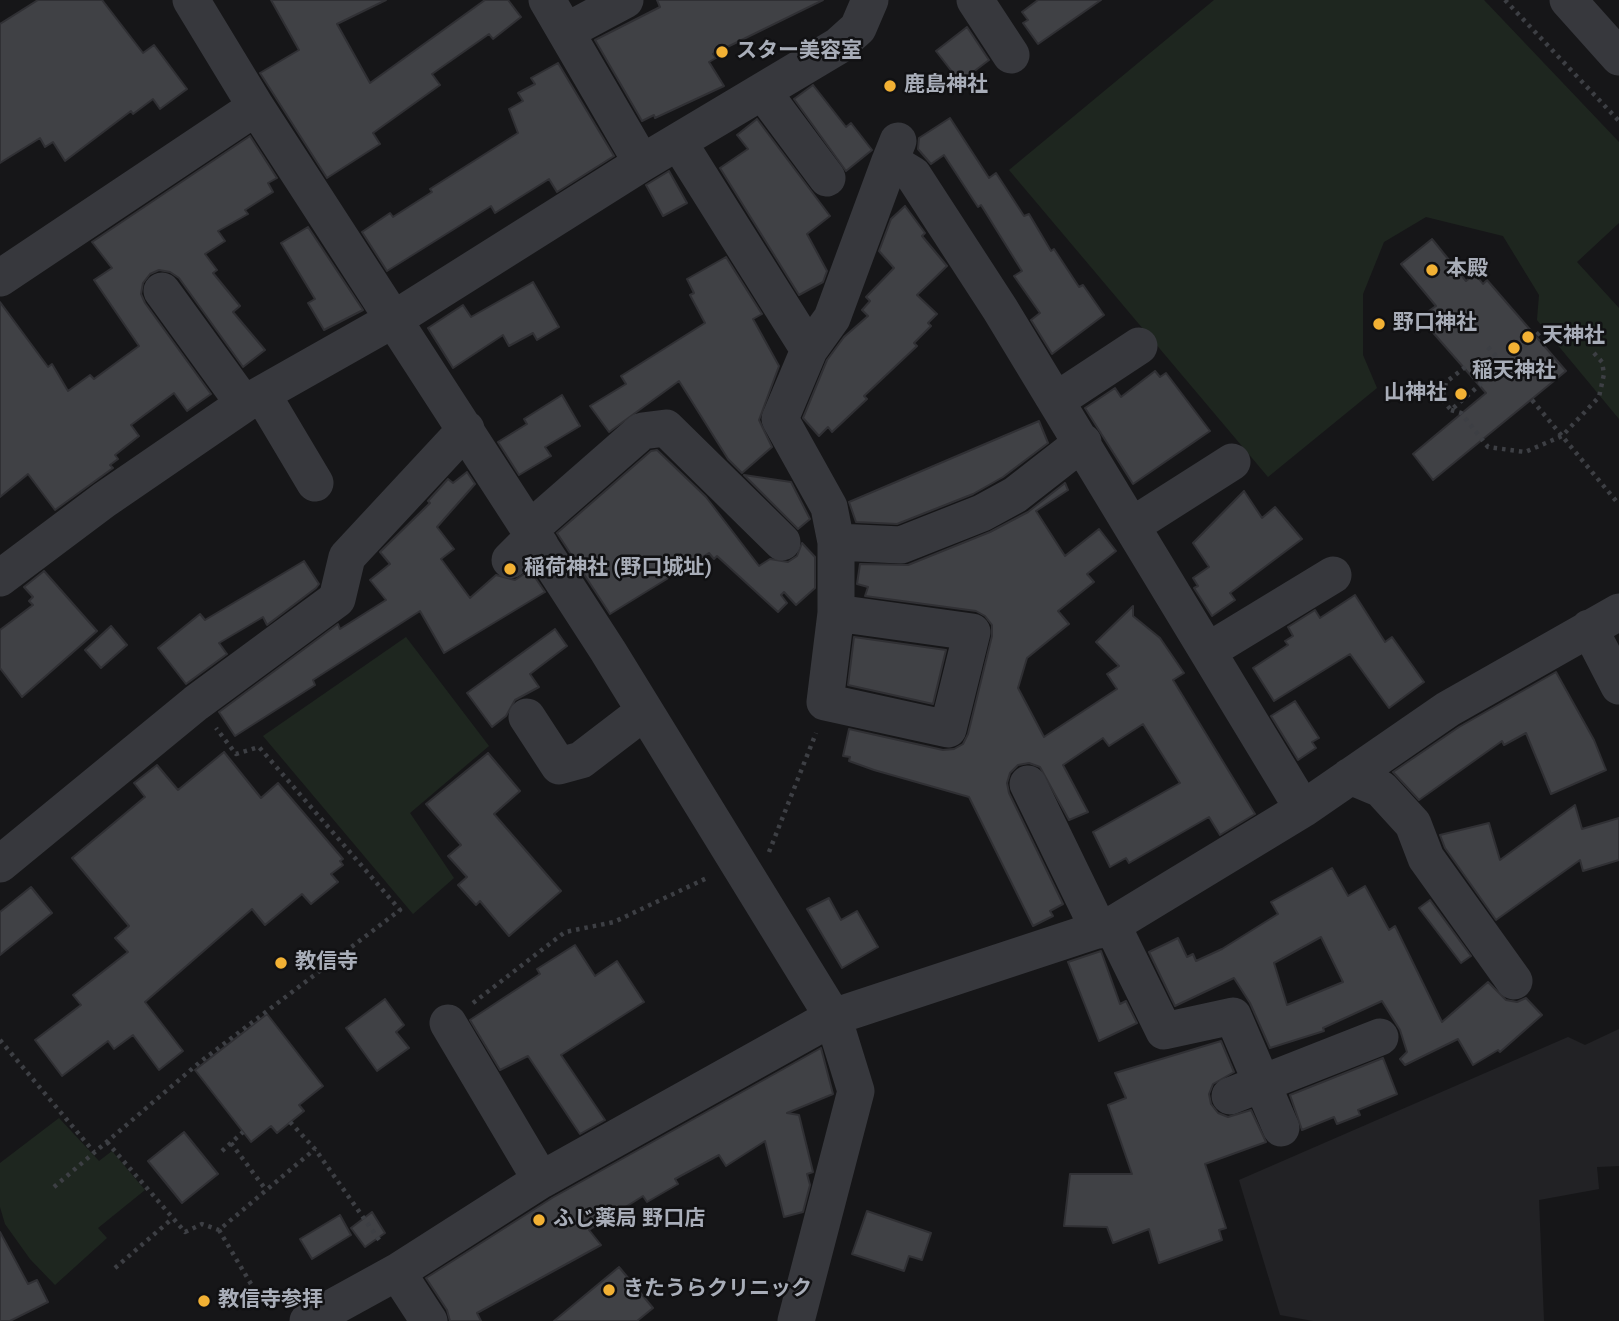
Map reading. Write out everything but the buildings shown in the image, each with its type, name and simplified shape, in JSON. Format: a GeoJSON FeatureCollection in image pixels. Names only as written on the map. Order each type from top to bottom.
{"type":"FeatureCollection","features":[{"type":"Feature","properties":{"kind":"street"},"geometry":{"type":"LineString","coordinates":[[191,0],[256,107],[466,429],[527,545],[645,711],[833,1017],[856,1091],[796,1321]]}},
{"type":"Feature","properties":{"kind":"street"},"geometry":{"type":"LineString","coordinates":[[547,0],[642,163]]}},
{"type":"Feature","properties":{"kind":"street"},"geometry":{"type":"LineString","coordinates":[[567,31],[625,0]]}},
{"type":"Feature","properties":{"kind":"street"},"geometry":{"type":"LineString","coordinates":[[0,578],[104,500],[253,399],[396,318],[642,163],[679,144],[838,46],[858,28],[870,0]]}},
{"type":"Feature","properties":{"kind":"street"},"geometry":{"type":"LineString","coordinates":[[1568,0],[1619,57]]}},
{"type":"Feature","properties":{"kind":"street"},"geometry":{"type":"LineString","coordinates":[[990,5],[1011,55]]}},
{"type":"Feature","properties":{"kind":"street"},"geometry":{"type":"LineString","coordinates":[[763,92],[827,178]]}},
{"type":"Feature","properties":{"kind":"street"},"geometry":{"type":"LineString","coordinates":[[0,278],[256,107]]}},
{"type":"Feature","properties":{"kind":"street"},"geometry":{"type":"LineString","coordinates":[[679,144],[809,350]]}},
{"type":"Feature","properties":{"kind":"street"},"geometry":{"type":"LineString","coordinates":[[836,613],[972,632],[948,729],[825,702],[836,613],[836,542],[830,507],[780,419],[809,350],[832,318],[894,150],[913,175],[1057,400],[1303,809]]}},
{"type":"Feature","properties":{"kind":"street"},"geometry":{"type":"LineString","coordinates":[[162,291],[253,399],[315,483]]}},
{"type":"Feature","properties":{"kind":"street"},"geometry":{"type":"LineString","coordinates":[[1057,400],[1139,346]]}},
{"type":"Feature","properties":{"kind":"street"},"geometry":{"type":"LineString","coordinates":[[527,545],[642,431],[666,428],[782,542]]}},
{"type":"Feature","properties":{"kind":"street"},"geometry":{"type":"LineString","coordinates":[[0,864],[253,656],[337,599],[347,558],[466,429]]}},
{"type":"Feature","properties":{"kind":"street"},"geometry":{"type":"LineString","coordinates":[[836,542],[901,545],[982,513],[1015,495],[1083,442]]}},
{"type":"Feature","properties":{"kind":"street"},"geometry":{"type":"LineString","coordinates":[[1133,524],[1232,462]]}},
{"type":"Feature","properties":{"kind":"street"},"geometry":{"type":"LineString","coordinates":[[1208,650],[1333,575]]}},
{"type":"Feature","properties":{"kind":"street"},"geometry":{"type":"LineString","coordinates":[[309,1321],[391,1260],[541,1180],[833,1017],[1105,928],[1303,809],[1448,709],[1604,620],[1619,686]]}},
{"type":"Feature","properties":{"kind":"street"},"geometry":{"type":"LineString","coordinates":[[527,717],[559,766],[581,760],[645,711]]}},
{"type":"Feature","properties":{"kind":"street"},"geometry":{"type":"LineString","coordinates":[[1350,776],[1381,789],[1413,824],[1426,858],[1514,981]]}},
{"type":"Feature","properties":{"kind":"street"},"geometry":{"type":"LineString","coordinates":[[1028,784],[1164,1031],[1233,1016],[1246,1089],[1281,1128]]}},
{"type":"Feature","properties":{"kind":"street"},"geometry":{"type":"LineString","coordinates":[[448,1023],[541,1180]]}},
{"type":"Feature","properties":{"kind":"street"},"geometry":{"type":"LineString","coordinates":[[1246,1089],[1380,1037]]}},
{"type":"Feature","properties":{"kind":"street"},"geometry":{"type":"LineString","coordinates":[[391,1260],[429,1321]]}},
{"type":"Feature","properties":{"kind":"path"},"geometry":{"type":"LineString","coordinates":[[1505,0],[1619,121]]}},
{"type":"Feature","properties":{"kind":"path"},"geometry":{"type":"LineString","coordinates":[[1451,410],[1546,327]]}},
{"type":"Feature","properties":{"kind":"path"},"geometry":{"type":"LineString","coordinates":[[1488,347],[1507,369]]}},
{"type":"Feature","properties":{"kind":"path"},"geometry":{"type":"LineString","coordinates":[[1498,359],[1468,365],[1446,382],[1442,399],[1451,410],[1461,413],[1488,447],[1525,452],[1562,436],[1599,397],[1604,374],[1602,362],[1593,352]]}},
{"type":"Feature","properties":{"kind":"path"},"geometry":{"type":"LineString","coordinates":[[1532,400],[1617,502]]}},
{"type":"Feature","properties":{"kind":"path"},"geometry":{"type":"LineString","coordinates":[[448,1023],[565,932],[614,922],[743,870],[769,851],[790,792],[811,748],[825,702]]}},
{"type":"Feature","properties":{"kind":"path"},"geometry":{"type":"LineString","coordinates":[[54,1187],[200,1062],[400,910],[259,747],[236,754],[196,703]]}},
{"type":"Feature","properties":{"kind":"path"},"geometry":{"type":"LineString","coordinates":[[0,1040],[95,1152]]}},
{"type":"Feature","properties":{"kind":"path"},"geometry":{"type":"LineString","coordinates":[[290,1122],[316,1149],[391,1260]]}},
{"type":"Feature","properties":{"kind":"path"},"geometry":{"type":"LineString","coordinates":[[222,1151],[243,1132]]}},
{"type":"Feature","properties":{"kind":"path"},"geometry":{"type":"LineString","coordinates":[[107,1142],[185,1232],[202,1224],[219,1230],[251,1284]]}},
{"type":"Feature","properties":{"kind":"path"},"geometry":{"type":"LineString","coordinates":[[231,1143],[266,1190]]}},
{"type":"Feature","properties":{"kind":"path"},"geometry":{"type":"LineString","coordinates":[[219,1230],[316,1149]]}},
{"type":"Feature","properties":{"kind":"path"},"geometry":{"type":"LineString","coordinates":[[115,1268],[173,1218]]}},
{"type":"Feature","properties":{"kind":"shaded area","name":"野口神社"},"geometry":{"type":"Polygon","coordinates":[[[1214,0],[1484,0],[1619,142],[1619,223],[1577,262],[1619,308],[1619,419],[1537,320],[1539,295],[1503,236],[1426,217],[1384,242],[1363,294],[1363,355],[1377,388],[1268,477],[1009,170],[1214,0]]]}},
{"type":"Feature","properties":{"kind":"shaded area"},"geometry":{"type":"Polygon","coordinates":[[[406,637],[489,746],[410,813],[454,878],[413,914],[263,736],[406,637]]]}},
{"type":"Feature","properties":{"kind":"shaded area"},"geometry":{"type":"Polygon","coordinates":[[[1619,1029],[1619,1166],[1597,1167],[1599,1189],[1539,1200],[1544,1321],[1313,1321],[1280,1315],[1239,1180],[1568,1037],[1585,1045],[1619,1029]]]}},
{"type":"Feature","properties":{"kind":"shaded area"},"geometry":{"type":"Polygon","coordinates":[[[59,1118],[99,1161],[112,1151],[145,1190],[98,1228],[107,1238],[55,1285],[30,1259],[5,1224],[0,1207],[0,1163],[59,1118]]]}},
{"type":"Feature","properties":{"kind":"place","name":"スター美容室"},"geometry":{"type":"Point","coordinates":[722,52]}},
{"type":"Feature","properties":{"kind":"place","name":"鹿島神社"},"geometry":{"type":"Point","coordinates":[890,86]}},
{"type":"Feature","properties":{"kind":"place","name":"本殿"},"geometry":{"type":"Point","coordinates":[1432,270]}},
{"type":"Feature","properties":{"kind":"place","name":"野口神社"},"geometry":{"type":"Point","coordinates":[1379,324]}},
{"type":"Feature","properties":{"kind":"place","name":"天神社"},"geometry":{"type":"Point","coordinates":[1528,337]}},
{"type":"Feature","properties":{"kind":"place","name":"稲天神社"},"geometry":{"type":"Point","coordinates":[1514,348]}},
{"type":"Feature","properties":{"kind":"place","name":"山神社"},"geometry":{"type":"Point","coordinates":[1461,394]}},
{"type":"Feature","properties":{"kind":"place","name":"稲荷神社 (野口城址)"},"geometry":{"type":"Point","coordinates":[510,569]}},
{"type":"Feature","properties":{"kind":"place","name":"教信寺"},"geometry":{"type":"Point","coordinates":[281,963]}},
{"type":"Feature","properties":{"kind":"place","name":"ふじ薬局 野口店"},"geometry":{"type":"Point","coordinates":[539,1220]}},
{"type":"Feature","properties":{"kind":"place","name":"きたうらクリニック"},"geometry":{"type":"Point","coordinates":[609,1290]}},
{"type":"Feature","properties":{"kind":"place","name":"教信寺参拝"},"geometry":{"type":"Point","coordinates":[204,1301]}}]}
